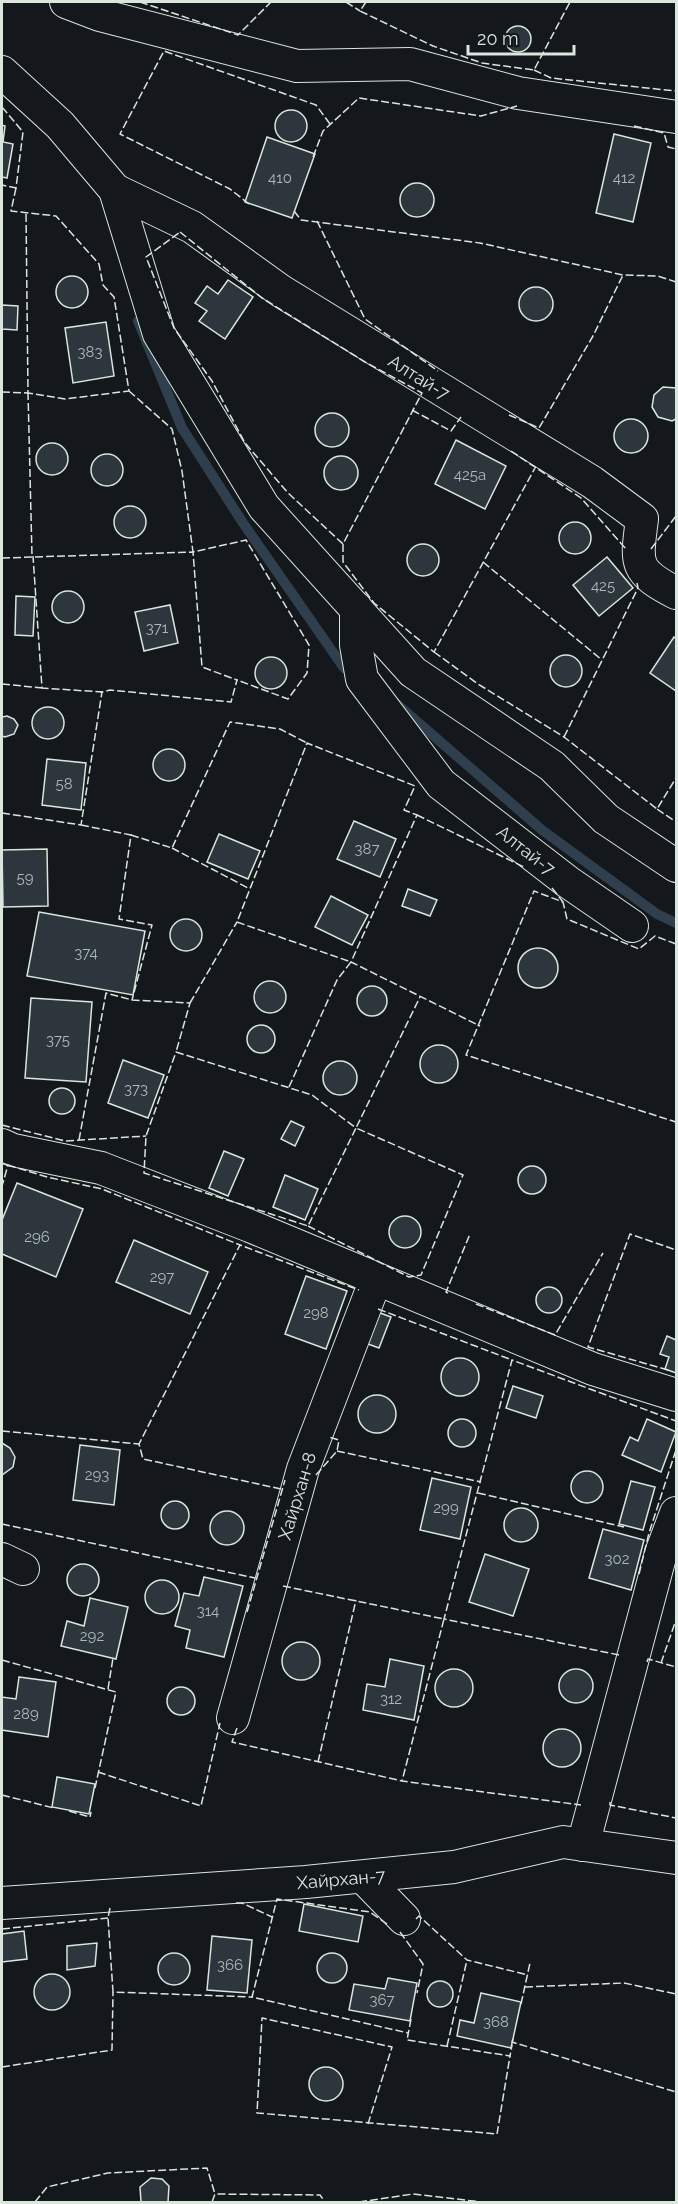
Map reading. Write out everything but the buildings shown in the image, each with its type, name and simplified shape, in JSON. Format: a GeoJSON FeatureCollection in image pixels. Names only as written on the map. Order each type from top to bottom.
{"type":"FeatureCollection","features":[{"type":"Feature","properties":{"kind":"street"},"geometry":{"type":"LineString","coordinates":[[66,2],[100,15],[297,66],[410,64],[518,93],[676,117]]}},
{"type":"Feature","properties":{"kind":"street","name":"Алтай-7"},"geometry":{"type":"LineString","coordinates":[[2,72],[60,124],[115,190],[159,334],[264,507],[412,672],[552,766],[606,819],[676,866]]}},
{"type":"Feature","properties":{"kind":"street","name":"Алтай-7"},"geometry":{"type":"LineString","coordinates":[[115,190],[192,227],[281,291],[592,482],[642,519],[638,555],[640,566],[656,582],[676,593]]}},
{"type":"Feature","properties":{"kind":"street","name":"Алтай-7"},"geometry":{"type":"LineString","coordinates":[[356,608],[356,645],[362,679],[441,784],[568,882],[632,926]]}},
{"type":"Feature","properties":{"kind":"street"},"geometry":{"type":"LineString","coordinates":[[2,1144],[13,1150],[101,1168],[250,1226],[593,1369],[676,1395]]}},
{"type":"Feature","properties":{"kind":"street","name":"Хайрхан-8"},"geometry":{"type":"LineString","coordinates":[[233,1718],[303,1469],[376,1279]]}},
{"type":"Feature","properties":{"kind":"street"},"geometry":{"type":"LineString","coordinates":[[583,1845],[661,1553],[676,1513]]}},
{"type":"Feature","properties":{"kind":"street","name":"Хайрхан-7"},"geometry":{"type":"LineString","coordinates":[[2,1903],[363,1877],[454,1868],[563,1842],[676,1858]]}},
{"type":"Feature","properties":{"kind":"street"},"geometry":{"type":"LineString","coordinates":[[363,1877],[404,1919]]}},
{"type":"Feature","properties":{"kind":"waterway"},"geometry":{"type":"LineString","coordinates":[[138,321],[182,428],[243,523],[344,668],[354,674]]}},
{"type":"Feature","properties":{"kind":"waterway"},"geometry":{"type":"LineString","coordinates":[[390,698],[542,830],[657,914],[676,923]]}},
{"type":"Feature","properties":{"kind":"fence"},"geometry":{"type":"LineString","coordinates":[[140,2],[238,35],[271,2]]}},
{"type":"Feature","properties":{"kind":"fence"},"geometry":{"type":"LineString","coordinates":[[346,2],[360,11]]}},
{"type":"Feature","properties":{"kind":"fence"},"geometry":{"type":"LineString","coordinates":[[366,2],[360,11],[433,46],[482,63],[534,70],[570,2]]}},
{"type":"Feature","properties":{"kind":"fence"},"geometry":{"type":"LineString","coordinates":[[249,204],[230,189],[120,134],[164,51],[316,105],[330,124]]}},
{"type":"Feature","properties":{"kind":"fence"},"geometry":{"type":"LineString","coordinates":[[534,70],[551,78],[676,91]]}},
{"type":"Feature","properties":{"kind":"fence"},"geometry":{"type":"LineString","coordinates":[[313,157],[323,131],[359,98],[481,116],[517,106]]}},
{"type":"Feature","properties":{"kind":"fence"},"geometry":{"type":"LineString","coordinates":[[2,107],[23,132],[16,188],[2,185]]}},
{"type":"Feature","properties":{"kind":"fence"},"geometry":{"type":"LineString","coordinates":[[634,126],[664,133],[668,147],[676,149]]}},
{"type":"Feature","properties":{"kind":"fence"},"geometry":{"type":"LineString","coordinates":[[16,188],[11,211],[56,216],[99,264],[103,285],[114,297],[129,391],[65,399],[28,393],[26,212]]}},
{"type":"Feature","properties":{"kind":"fence"},"geometry":{"type":"LineString","coordinates":[[294,211],[301,220],[480,243],[623,275],[658,276],[676,282]]}},
{"type":"Feature","properties":{"kind":"fence"},"geometry":{"type":"LineString","coordinates":[[317,221],[365,319],[438,371]]}},
{"type":"Feature","properties":{"kind":"fence"},"geometry":{"type":"LineString","coordinates":[[180,232],[262,298],[365,362],[422,393],[343,544],[288,493],[245,443],[212,381],[174,328],[146,257],[180,232]]}},
{"type":"Feature","properties":{"kind":"fence"},"geometry":{"type":"LineString","coordinates":[[509,415],[539,428],[593,336],[623,275]]}},
{"type":"Feature","properties":{"kind":"fence"},"geometry":{"type":"LineString","coordinates":[[129,391],[172,429],[182,471],[193,552],[246,540],[309,645],[307,673],[288,699],[237,680]]}},
{"type":"Feature","properties":{"kind":"fence"},"geometry":{"type":"LineString","coordinates":[[2,392],[28,393]]}},
{"type":"Feature","properties":{"kind":"fence"},"geometry":{"type":"LineString","coordinates":[[28,392],[32,556]]}},
{"type":"Feature","properties":{"kind":"fence"},"geometry":{"type":"LineString","coordinates":[[412,410],[451,431],[461,417]]}},
{"type":"Feature","properties":{"kind":"fence"},"geometry":{"type":"LineString","coordinates":[[511,451],[581,498],[626,549]]}},
{"type":"Feature","properties":{"kind":"fence"},"geometry":{"type":"LineString","coordinates":[[343,544],[343,562],[374,603],[434,652],[535,468]]}},
{"type":"Feature","properties":{"kind":"fence"},"geometry":{"type":"LineString","coordinates":[[651,549],[676,516]]}},
{"type":"Feature","properties":{"kind":"fence"},"geometry":{"type":"LineString","coordinates":[[2,558],[193,552],[202,667],[237,680],[231,702],[110,690],[102,692],[42,688],[33,556]]}},
{"type":"Feature","properties":{"kind":"fence"},"geometry":{"type":"LineString","coordinates":[[483,562],[602,660]]}},
{"type":"Feature","properties":{"kind":"fence"},"geometry":{"type":"LineString","coordinates":[[564,737],[638,588],[637,583]]}},
{"type":"Feature","properties":{"kind":"fence"},"geometry":{"type":"LineString","coordinates":[[434,652],[478,684],[564,737],[657,809],[676,778]]}},
{"type":"Feature","properties":{"kind":"fence"},"geometry":{"type":"LineString","coordinates":[[2,684],[43,688]]}},
{"type":"Feature","properties":{"kind":"fence"},"geometry":{"type":"LineString","coordinates":[[2,813],[81,825],[102,692],[100,692]]}},
{"type":"Feature","properties":{"kind":"fence"},"geometry":{"type":"LineString","coordinates":[[131,835],[172,848],[230,722],[280,729],[307,743]]}},
{"type":"Feature","properties":{"kind":"fence"},"geometry":{"type":"LineString","coordinates":[[289,1087],[337,980],[351,962],[237,922],[307,743],[415,786],[404,810],[417,815],[351,962],[480,1026]]}},
{"type":"Feature","properties":{"kind":"fence"},"geometry":{"type":"LineString","coordinates":[[657,809],[676,822]]}},
{"type":"Feature","properties":{"kind":"fence"},"geometry":{"type":"LineString","coordinates":[[417,815],[524,867]]}},
{"type":"Feature","properties":{"kind":"fence"},"geometry":{"type":"LineString","coordinates":[[81,825],[131,835],[119,919],[152,925],[132,1000]]}},
{"type":"Feature","properties":{"kind":"fence"},"geometry":{"type":"LineString","coordinates":[[172,848],[250,889]]}},
{"type":"Feature","properties":{"kind":"fence"},"geometry":{"type":"LineString","coordinates":[[552,888],[563,902]]}},
{"type":"Feature","properties":{"kind":"fence"},"geometry":{"type":"LineString","coordinates":[[676,944],[655,936],[639,949],[567,919],[563,902],[534,891],[466,1055],[676,1122]]}},
{"type":"Feature","properties":{"kind":"fence"},"geometry":{"type":"LineString","coordinates":[[190,1003],[237,922]]}},
{"type":"Feature","properties":{"kind":"fence"},"geometry":{"type":"LineString","coordinates":[[79,1140],[106,993],[132,1000],[190,1003],[176,1052]]}},
{"type":"Feature","properties":{"kind":"fence"},"geometry":{"type":"LineString","coordinates":[[308,1226],[409,1277],[421,1275],[463,1175],[356,1128],[420,997]]}},
{"type":"Feature","properties":{"kind":"fence"},"geometry":{"type":"LineString","coordinates":[[176,1052],[312,1095],[356,1128],[308,1226],[144,1173],[146,1136],[176,1052]]}},
{"type":"Feature","properties":{"kind":"fence"},"geometry":{"type":"LineString","coordinates":[[2,1125],[65,1141],[146,1136]]}},
{"type":"Feature","properties":{"kind":"fence"},"geometry":{"type":"LineString","coordinates":[[2,1163],[8,1165],[2,1186]]}},
{"type":"Feature","properties":{"kind":"fence"},"geometry":{"type":"LineString","coordinates":[[8,1165],[47,1177],[102,1189],[240,1245]]}},
{"type":"Feature","properties":{"kind":"fence"},"geometry":{"type":"LineString","coordinates":[[448,1293],[446,1292],[470,1234]]}},
{"type":"Feature","properties":{"kind":"fence"},"geometry":{"type":"LineString","coordinates":[[668,1370],[588,1347],[630,1234],[676,1250]]}},
{"type":"Feature","properties":{"kind":"fence"},"geometry":{"type":"LineString","coordinates":[[281,1489],[143,1459],[139,1444],[240,1245],[359,1290]]}},
{"type":"Feature","properties":{"kind":"fence"},"geometry":{"type":"LineString","coordinates":[[476,1304],[555,1335],[603,1253]]}},
{"type":"Feature","properties":{"kind":"fence"},"geometry":{"type":"LineString","coordinates":[[378,1309],[512,1360]]}},
{"type":"Feature","properties":{"kind":"fence"},"geometry":{"type":"LineString","coordinates":[[619,1655],[444,1619],[512,1360],[676,1421]]}},
{"type":"Feature","properties":{"kind":"fence"},"geometry":{"type":"LineString","coordinates":[[2,1431],[139,1444]]}},
{"type":"Feature","properties":{"kind":"fence"},"geometry":{"type":"LineString","coordinates":[[316,1475],[337,1451],[339,1440],[329,1437]]}},
{"type":"Feature","properties":{"kind":"fence"},"geometry":{"type":"LineString","coordinates":[[639,1574],[649,1533],[676,1450]]}},
{"type":"Feature","properties":{"kind":"fence"},"geometry":{"type":"LineString","coordinates":[[337,1451],[481,1482]]}},
{"type":"Feature","properties":{"kind":"fence"},"geometry":{"type":"LineString","coordinates":[[247,1612],[285,1480]]}},
{"type":"Feature","properties":{"kind":"fence"},"geometry":{"type":"LineString","coordinates":[[478,1493],[624,1527]]}},
{"type":"Feature","properties":{"kind":"fence"},"geometry":{"type":"LineString","coordinates":[[2,1524],[255,1578]]}},
{"type":"Feature","properties":{"kind":"fence"},"geometry":{"type":"LineString","coordinates":[[283,1586],[444,1619],[402,1781]]}},
{"type":"Feature","properties":{"kind":"fence"},"geometry":{"type":"LineString","coordinates":[[318,1762],[356,1600]]}},
{"type":"Feature","properties":{"kind":"fence"},"geometry":{"type":"LineString","coordinates":[[661,1663],[676,1620]]}},
{"type":"Feature","properties":{"kind":"fence"},"geometry":{"type":"LineString","coordinates":[[108,1689],[113,1658]]}},
{"type":"Feature","properties":{"kind":"fence"},"geometry":{"type":"LineString","coordinates":[[647,1662],[648,1659],[676,1667]]}},
{"type":"Feature","properties":{"kind":"fence"},"geometry":{"type":"LineString","coordinates":[[2,1660],[116,1692],[95,1788]]}},
{"type":"Feature","properties":{"kind":"fence"},"geometry":{"type":"LineString","coordinates":[[98,1772],[201,1806],[220,1723]]}},
{"type":"Feature","properties":{"kind":"fence"},"geometry":{"type":"LineString","coordinates":[[237,1728],[232,1742],[402,1781],[581,1805]]}},
{"type":"Feature","properties":{"kind":"fence"},"geometry":{"type":"LineString","coordinates":[[2,1795],[54,1808]]}},
{"type":"Feature","properties":{"kind":"fence"},"geometry":{"type":"LineString","coordinates":[[610,1802],[610,1805],[676,1818]]}},
{"type":"Feature","properties":{"kind":"fence"},"geometry":{"type":"LineString","coordinates":[[69,1811],[90,1817],[91,1812]]}},
{"type":"Feature","properties":{"kind":"fence"},"geometry":{"type":"LineString","coordinates":[[387,1924],[370,1912],[277,1899],[252,1997],[408,2033]]}},
{"type":"Feature","properties":{"kind":"fence"},"geometry":{"type":"LineString","coordinates":[[236,1903],[242,1903],[272,1917]]}},
{"type":"Feature","properties":{"kind":"fence"},"geometry":{"type":"LineString","coordinates":[[110,1908],[108,1918],[113,1992],[252,1997]]}},
{"type":"Feature","properties":{"kind":"fence"},"geometry":{"type":"LineString","coordinates":[[416,1919],[419,1916],[467,1960],[528,1975]]}},
{"type":"Feature","properties":{"kind":"fence"},"geometry":{"type":"LineString","coordinates":[[2,1929],[108,1918]]}},
{"type":"Feature","properties":{"kind":"fence"},"geometry":{"type":"LineString","coordinates":[[400,1932],[423,1964],[417,1993]]}},
{"type":"Feature","properties":{"kind":"fence"},"geometry":{"type":"LineString","coordinates":[[447,2046],[467,1960]]}},
{"type":"Feature","properties":{"kind":"fence"},"geometry":{"type":"LineString","coordinates":[[521,2004],[530,1963]]}},
{"type":"Feature","properties":{"kind":"fence"},"geometry":{"type":"LineString","coordinates":[[525,1987],[624,1983],[676,1994]]}},
{"type":"Feature","properties":{"kind":"fence"},"geometry":{"type":"LineString","coordinates":[[2,2067],[112,2050],[113,1992]]}},
{"type":"Feature","properties":{"kind":"fence"},"geometry":{"type":"LineString","coordinates":[[368,2124],[392,2047],[262,2018],[257,2113],[497,2134],[510,2056]]}},
{"type":"Feature","properties":{"kind":"fence"},"geometry":{"type":"LineString","coordinates":[[411,2019],[407,2040],[510,2056],[512,2045]]}},
{"type":"Feature","properties":{"kind":"fence"},"geometry":{"type":"LineString","coordinates":[[513,2039],[512,2042],[676,2092]]}},
{"type":"Feature","properties":{"kind":"fence"},"geometry":{"type":"LineString","coordinates":[[35,2202],[47,2187],[108,2173],[207,2168],[215,2194]]}},
{"type":"Feature","properties":{"kind":"fence"},"geometry":{"type":"LineString","coordinates":[[212,2202],[215,2194],[320,2195],[325,2202]]}},
{"type":"Feature","properties":{"kind":"fence"},"geometry":{"type":"LineString","coordinates":[[359,2202],[413,2194],[482,2202]]}}]}
